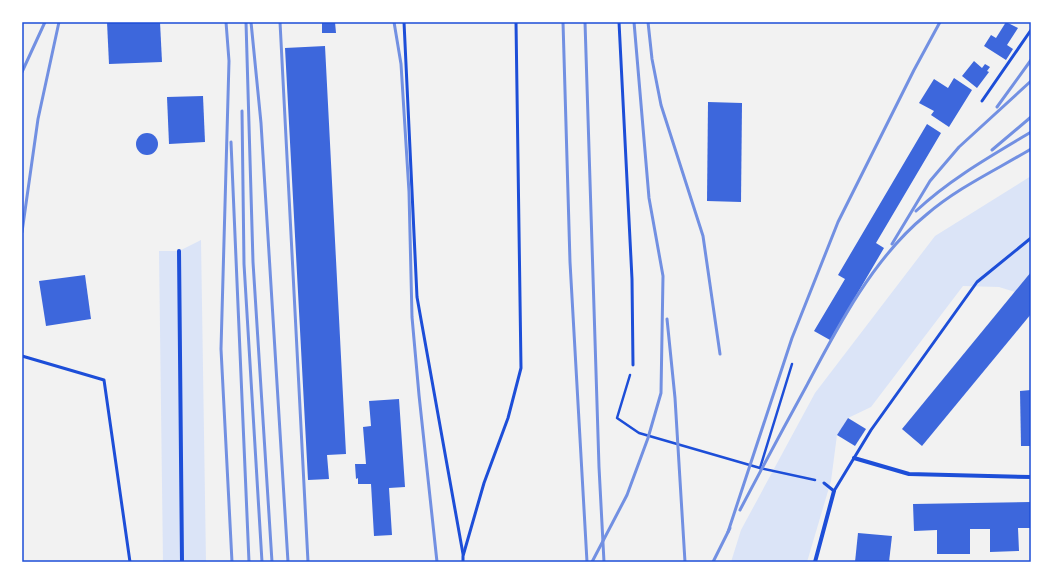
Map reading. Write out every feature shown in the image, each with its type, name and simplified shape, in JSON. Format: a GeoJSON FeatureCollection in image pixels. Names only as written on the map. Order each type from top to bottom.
{"type":"FeatureCollection","features":[{"type":"Feature","properties":{"kind":"street"},"geometry":{"type":"LineString","coordinates":[[179,251],[182,562]]}},
{"type":"Feature","properties":{"kind":"street"},"geometry":{"type":"LineString","coordinates":[[854,458],[909,474],[1031,476]]}},
{"type":"Feature","properties":{"kind":"street"},"geometry":{"type":"LineString","coordinates":[[815,562],[834,491]]}},
{"type":"Feature","properties":{"kind":"lane"},"geometry":{"type":"LineString","coordinates":[[404,22],[417,297],[463,562]]}},
{"type":"Feature","properties":{"kind":"lane"},"geometry":{"type":"LineString","coordinates":[[463,556],[484,483],[508,418],[521,368],[516,22]]}},
{"type":"Feature","properties":{"kind":"lane"},"geometry":{"type":"LineString","coordinates":[[619,22],[631,271],[633,365]]}},
{"type":"Feature","properties":{"kind":"lane"},"geometry":{"type":"LineString","coordinates":[[982,101],[1031,30]]}},
{"type":"Feature","properties":{"kind":"lane"},"geometry":{"type":"LineString","coordinates":[[824,482],[834,491],[871,430],[976,282],[1031,238]]}},
{"type":"Feature","properties":{"kind":"lane"},"geometry":{"type":"LineString","coordinates":[[22,356],[104,380],[130,562]]}},
{"type":"Feature","properties":{"kind":"path"},"geometry":{"type":"LineString","coordinates":[[760,468],[792,364]]}},
{"type":"Feature","properties":{"kind":"path"},"geometry":{"type":"LineString","coordinates":[[633,365],[617,418],[638,433],[760,468],[824,482]]}},
{"type":"Feature","properties":{"kind":"shaded area"},"geometry":{"type":"Polygon","coordinates":[[[1031,176],[1031,272],[1015,292],[999,287],[963,286],[871,407],[848,418],[837,435],[831,481],[807,562],[731,562],[741,530],[815,393],[935,236],[1031,176]]]}},
{"type":"Feature","properties":{"kind":"shaded area"},"geometry":{"type":"Polygon","coordinates":[[[201,240],[206,562],[163,562],[159,251],[179,251],[201,240]]]}},
{"type":"Feature","properties":{"kind":"building"},"geometry":{"type":"Polygon","coordinates":[[[107,22],[160,22],[162,62],[109,64],[107,22]]]}},
{"type":"Feature","properties":{"kind":"building"},"geometry":{"type":"Polygon","coordinates":[[[322,22],[335,22],[336,33],[322,33],[322,22]]]}},
{"type":"Feature","properties":{"kind":"building"},"geometry":{"type":"Polygon","coordinates":[[[1006,22],[1018,28],[1007,45],[1013,49],[1006,60],[984,46],[991,35],[996,38],[1006,22]]]}},
{"type":"Feature","properties":{"kind":"building"},"geometry":{"type":"Polygon","coordinates":[[[325,46],[346,454],[327,455],[329,479],[308,480],[285,48],[325,46]]]}},
{"type":"Feature","properties":{"kind":"building"},"geometry":{"type":"Polygon","coordinates":[[[974,61],[982,68],[985,64],[990,67],[987,71],[989,72],[977,88],[962,76],[974,61]]]}},
{"type":"Feature","properties":{"kind":"building"},"geometry":{"type":"Polygon","coordinates":[[[954,78],[972,90],[949,127],[931,115],[934,111],[919,103],[934,79],[948,88],[954,78]]]}},
{"type":"Feature","properties":{"kind":"building"},"geometry":{"type":"Polygon","coordinates":[[[203,96],[205,142],[169,144],[167,97],[203,96]]]}},
{"type":"Feature","properties":{"kind":"building"},"geometry":{"type":"Polygon","coordinates":[[[708,102],[742,103],[741,202],[707,201],[708,102]]]}},
{"type":"Feature","properties":{"kind":"building"},"geometry":{"type":"Polygon","coordinates":[[[927,124],[941,133],[876,243],[884,248],[830,340],[814,331],[845,279],[838,275],[927,124]]]}},
{"type":"Feature","properties":{"kind":"building"},"geometry":{"type":"Polygon","coordinates":[[[147,133],[151,134],[157,140],[157,148],[151,154],[147,155],[143,154],[137,148],[136,144],[137,140],[143,134],[147,133]]]}},
{"type":"Feature","properties":{"kind":"building"},"geometry":{"type":"Polygon","coordinates":[[[1031,272],[1031,314],[922,446],[902,429],[1031,272]]]}},
{"type":"Feature","properties":{"kind":"building"},"geometry":{"type":"Polygon","coordinates":[[[85,275],[91,319],[46,326],[39,281],[85,275]]]}},
{"type":"Feature","properties":{"kind":"building"},"geometry":{"type":"Polygon","coordinates":[[[1031,390],[1031,446],[1021,446],[1020,391],[1031,390]]]}},
{"type":"Feature","properties":{"kind":"building"},"geometry":{"type":"Polygon","coordinates":[[[399,399],[405,487],[389,488],[392,535],[374,536],[371,484],[358,484],[358,478],[356,479],[355,464],[366,464],[363,427],[371,426],[369,401],[399,399]]]}},
{"type":"Feature","properties":{"kind":"building"},"geometry":{"type":"Polygon","coordinates":[[[848,418],[866,429],[855,446],[837,435],[848,418]]]}},
{"type":"Feature","properties":{"kind":"building"},"geometry":{"type":"Polygon","coordinates":[[[1031,502],[1031,528],[1018,528],[1019,551],[990,552],[990,529],[970,529],[970,554],[937,554],[937,530],[914,531],[913,504],[1031,502]]]}},
{"type":"Feature","properties":{"kind":"building"},"geometry":{"type":"Polygon","coordinates":[[[858,533],[892,536],[889,562],[855,562],[858,533]]]}},
{"type":"Feature","properties":{"kind":"railway"},"geometry":{"type":"LineString","coordinates":[[22,72],[45,22]]}},
{"type":"Feature","properties":{"kind":"railway"},"geometry":{"type":"LineString","coordinates":[[22,232],[38,119],[59,22]]}},
{"type":"Feature","properties":{"kind":"railway"},"geometry":{"type":"LineString","coordinates":[[226,22],[229,61],[221,349],[232,562]]}},
{"type":"Feature","properties":{"kind":"railway"},"geometry":{"type":"LineString","coordinates":[[246,22],[253,262],[272,562]]}},
{"type":"Feature","properties":{"kind":"railway"},"geometry":{"type":"LineString","coordinates":[[251,22],[261,123],[288,562]]}},
{"type":"Feature","properties":{"kind":"railway"},"geometry":{"type":"LineString","coordinates":[[280,22],[308,562]]}},
{"type":"Feature","properties":{"kind":"railway"},"geometry":{"type":"LineString","coordinates":[[394,22],[401,64],[409,192],[412,317],[437,562]]}},
{"type":"Feature","properties":{"kind":"railway"},"geometry":{"type":"LineString","coordinates":[[563,22],[570,262],[587,562]]}},
{"type":"Feature","properties":{"kind":"railway"},"geometry":{"type":"LineString","coordinates":[[585,22],[599,467],[604,562]]}},
{"type":"Feature","properties":{"kind":"railway"},"geometry":{"type":"LineString","coordinates":[[592,562],[627,495],[648,438],[661,393],[663,276],[649,198],[634,22]]}},
{"type":"Feature","properties":{"kind":"railway"},"geometry":{"type":"LineString","coordinates":[[648,22],[652,59],[661,105],[703,236],[720,354]]}},
{"type":"Feature","properties":{"kind":"railway"},"geometry":{"type":"LineString","coordinates":[[728,532],[792,338],[838,222],[914,70],[940,22]]}},
{"type":"Feature","properties":{"kind":"railway"},"geometry":{"type":"LineString","coordinates":[[997,107],[1031,60]]}},
{"type":"Feature","properties":{"kind":"railway"},"geometry":{"type":"LineString","coordinates":[[892,244],[930,181],[959,147],[1031,81]]}},
{"type":"Feature","properties":{"kind":"railway"},"geometry":{"type":"LineString","coordinates":[[242,111],[244,264],[262,562]]}},
{"type":"Feature","properties":{"kind":"railway"},"geometry":{"type":"LineString","coordinates":[[992,150],[1031,117]]}},
{"type":"Feature","properties":{"kind":"railway"},"geometry":{"type":"LineString","coordinates":[[916,211],[957,178],[1031,132]]}},
{"type":"Feature","properties":{"kind":"railway"},"geometry":{"type":"LineString","coordinates":[[231,142],[249,562]]}},
{"type":"Feature","properties":{"kind":"railway"},"geometry":{"type":"LineString","coordinates":[[740,510],[831,339],[859,294],[890,251],[907,232],[938,205],[1031,149]]}},
{"type":"Feature","properties":{"kind":"railway"},"geometry":{"type":"LineString","coordinates":[[667,319],[675,398],[685,562]]}},
{"type":"Feature","properties":{"kind":"railway"},"geometry":{"type":"LineString","coordinates":[[713,562],[730,528]]}}]}
